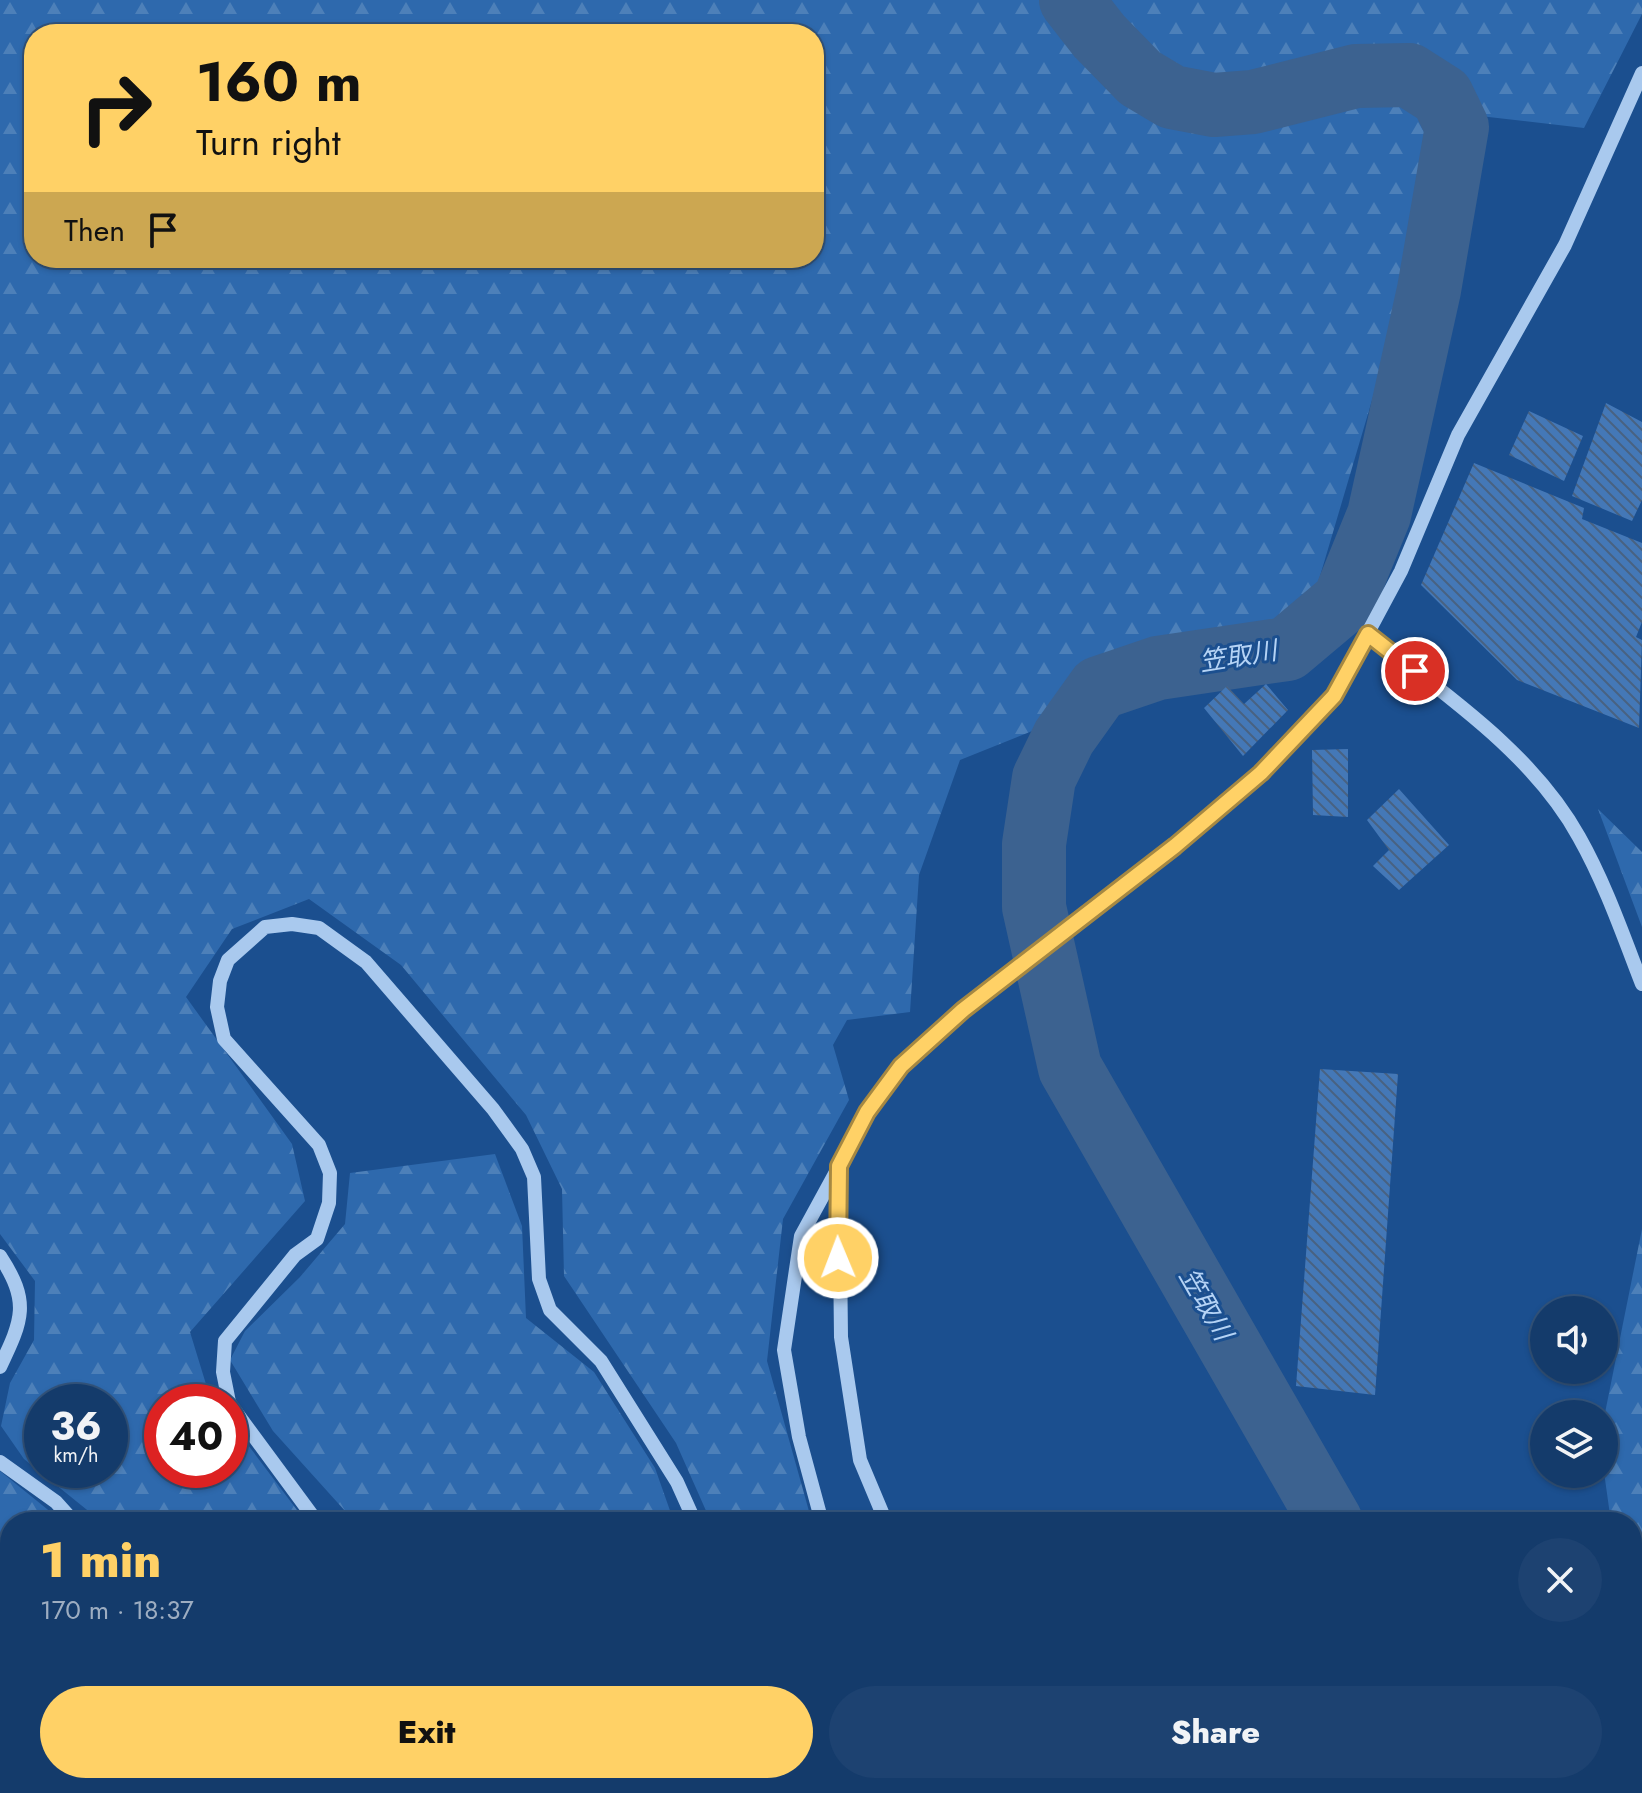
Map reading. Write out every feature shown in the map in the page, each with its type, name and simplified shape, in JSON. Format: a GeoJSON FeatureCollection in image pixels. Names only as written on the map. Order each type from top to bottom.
{"type":"FeatureCollection","features":[{"type":"Feature","properties":{"kind":"street"},"geometry":{"type":"LineString","coordinates":[[819,1512],[799,1437],[784,1350],[801,1236],[867,1112],[901,1066],[963,1010],[1175,846],[1261,773],[1334,696],[1401,571],[1458,435],[1565,245],[1642,73]]}},
{"type":"Feature","properties":{"kind":"street"},"geometry":{"type":"LineString","coordinates":[[1368,634],[1484,726],[1540,783],[1579,836],[1642,984]]}},
{"type":"Feature","properties":{"kind":"street"},"geometry":{"type":"LineString","coordinates":[[226,1384],[223,1372],[225,1341],[295,1255],[317,1239],[329,1203],[330,1173],[319,1145],[224,1039],[217,1007],[220,981],[228,960],[265,927],[292,924],[319,928],[366,962],[493,1109],[522,1149],[534,1177],[539,1279],[550,1310],[601,1361],[677,1482],[690,1512]]}},
{"type":"Feature","properties":{"kind":"street"},"geometry":{"type":"LineString","coordinates":[[839,1166],[841,1337],[860,1460],[882,1512]]}},
{"type":"Feature","properties":{"kind":"street"},"geometry":{"type":"LineString","coordinates":[[0,1256],[18,1285],[20,1319],[0,1367]]}},
{"type":"Feature","properties":{"kind":"street"},"geometry":{"type":"LineString","coordinates":[[248,1428],[310,1512]]}},
{"type":"Feature","properties":{"kind":"street"},"geometry":{"type":"LineString","coordinates":[[0,1462],[56,1502],[65,1512]]}},
{"type":"Feature","properties":{"kind":"green space"},"geometry":{"type":"Polygon","coordinates":[[[0,0],[1642,0],[1642,14],[1584,128],[1445,112],[1433,194],[1302,637],[1200,664],[960,760],[919,875],[910,1012],[847,1020],[833,1045],[849,1100],[783,1219],[767,1361],[809,1512],[707,1512],[676,1443],[564,1276],[562,1189],[526,1115],[401,965],[309,899],[232,929],[186,997],[292,1144],[305,1201],[190,1332],[206,1384],[144,1384],[144,1488],[248,1488],[248,1445],[298,1512],[90,1512],[60,1488],[128,1488],[128,1384],[24,1384],[24,1459],[1,1426],[10,1383],[34,1340],[35,1281],[0,1234],[0,0]]]}},
{"type":"Feature","properties":{"kind":"green space"},"geometry":{"type":"Polygon","coordinates":[[[1598,809],[1642,852],[1642,927],[1598,809]]]}},
{"type":"Feature","properties":{"kind":"green space"},"geometry":{"type":"Polygon","coordinates":[[[495,1154],[522,1226],[526,1318],[594,1372],[655,1468],[670,1512],[346,1512],[273,1431],[248,1390],[248,1384],[245,1384],[230,1360],[245,1331],[300,1277],[345,1224],[350,1173],[495,1154]]]}},
{"type":"Feature","properties":{"kind":"green space"},"geometry":{"type":"Polygon","coordinates":[[[1642,1229],[1642,1512],[1610,1512],[1606,1488],[1618,1488],[1618,1400],[1608,1400],[1611,1384],[1618,1384],[1618,1348],[1642,1229]]]}},
{"type":"Feature","properties":{"kind":"green space"},"geometry":{"type":"Polygon","coordinates":[[[0,1471],[51,1512],[0,1512],[0,1471]]]}},
{"type":"Feature","properties":{"kind":"building"},"geometry":{"type":"Polygon","coordinates":[[[1606,403],[1642,422],[1642,500],[1632,521],[1572,496],[1606,403]]]}},
{"type":"Feature","properties":{"kind":"building"},"geometry":{"type":"Polygon","coordinates":[[[1529,411],[1583,436],[1564,481],[1509,455],[1529,411]]]}},
{"type":"Feature","properties":{"kind":"building"},"geometry":{"type":"Polygon","coordinates":[[[1474,463],[1584,508],[1582,519],[1642,543],[1642,622],[1636,637],[1642,640],[1639,728],[1517,680],[1421,585],[1474,463]]]}},
{"type":"Feature","properties":{"kind":"building"},"geometry":{"type":"Polygon","coordinates":[[[1266,684],[1288,710],[1243,756],[1204,708],[1227,686],[1244,704],[1266,684]]]}},
{"type":"Feature","properties":{"kind":"building"},"geometry":{"type":"Polygon","coordinates":[[[1348,749],[1348,817],[1313,815],[1312,750],[1348,749]]]}},
{"type":"Feature","properties":{"kind":"building"},"geometry":{"type":"Polygon","coordinates":[[[1399,789],[1449,845],[1399,890],[1373,866],[1389,850],[1367,820],[1399,789]]]}},
{"type":"Feature","properties":{"kind":"building"},"geometry":{"type":"Polygon","coordinates":[[[1320,1069],[1398,1074],[1375,1395],[1296,1386],[1320,1069]]]}},
{"type":"Feature","properties":{"kind":"waterway","name":"笠取川"},"geometry":{"type":"LineString","coordinates":[[1071,0],[1099,36],[1140,78],[1172,97],[1214,105],[1253,102],[1356,76],[1409,75],[1442,96],[1457,127],[1429,290],[1379,515],[1344,601],[1287,649],[1158,668],[1099,688],[1064,737],[1044,778],[1034,844],[1034,907],[1070,1068],[1325,1512]]}},
{"type":"Feature","properties":{"kind":"route"},"geometry":{"type":"LineString","coordinates":[[838,1258],[839,1166],[867,1112],[901,1066],[963,1010],[1175,846],[1261,773],[1334,696],[1368,634],[1415,671]]}}]}
